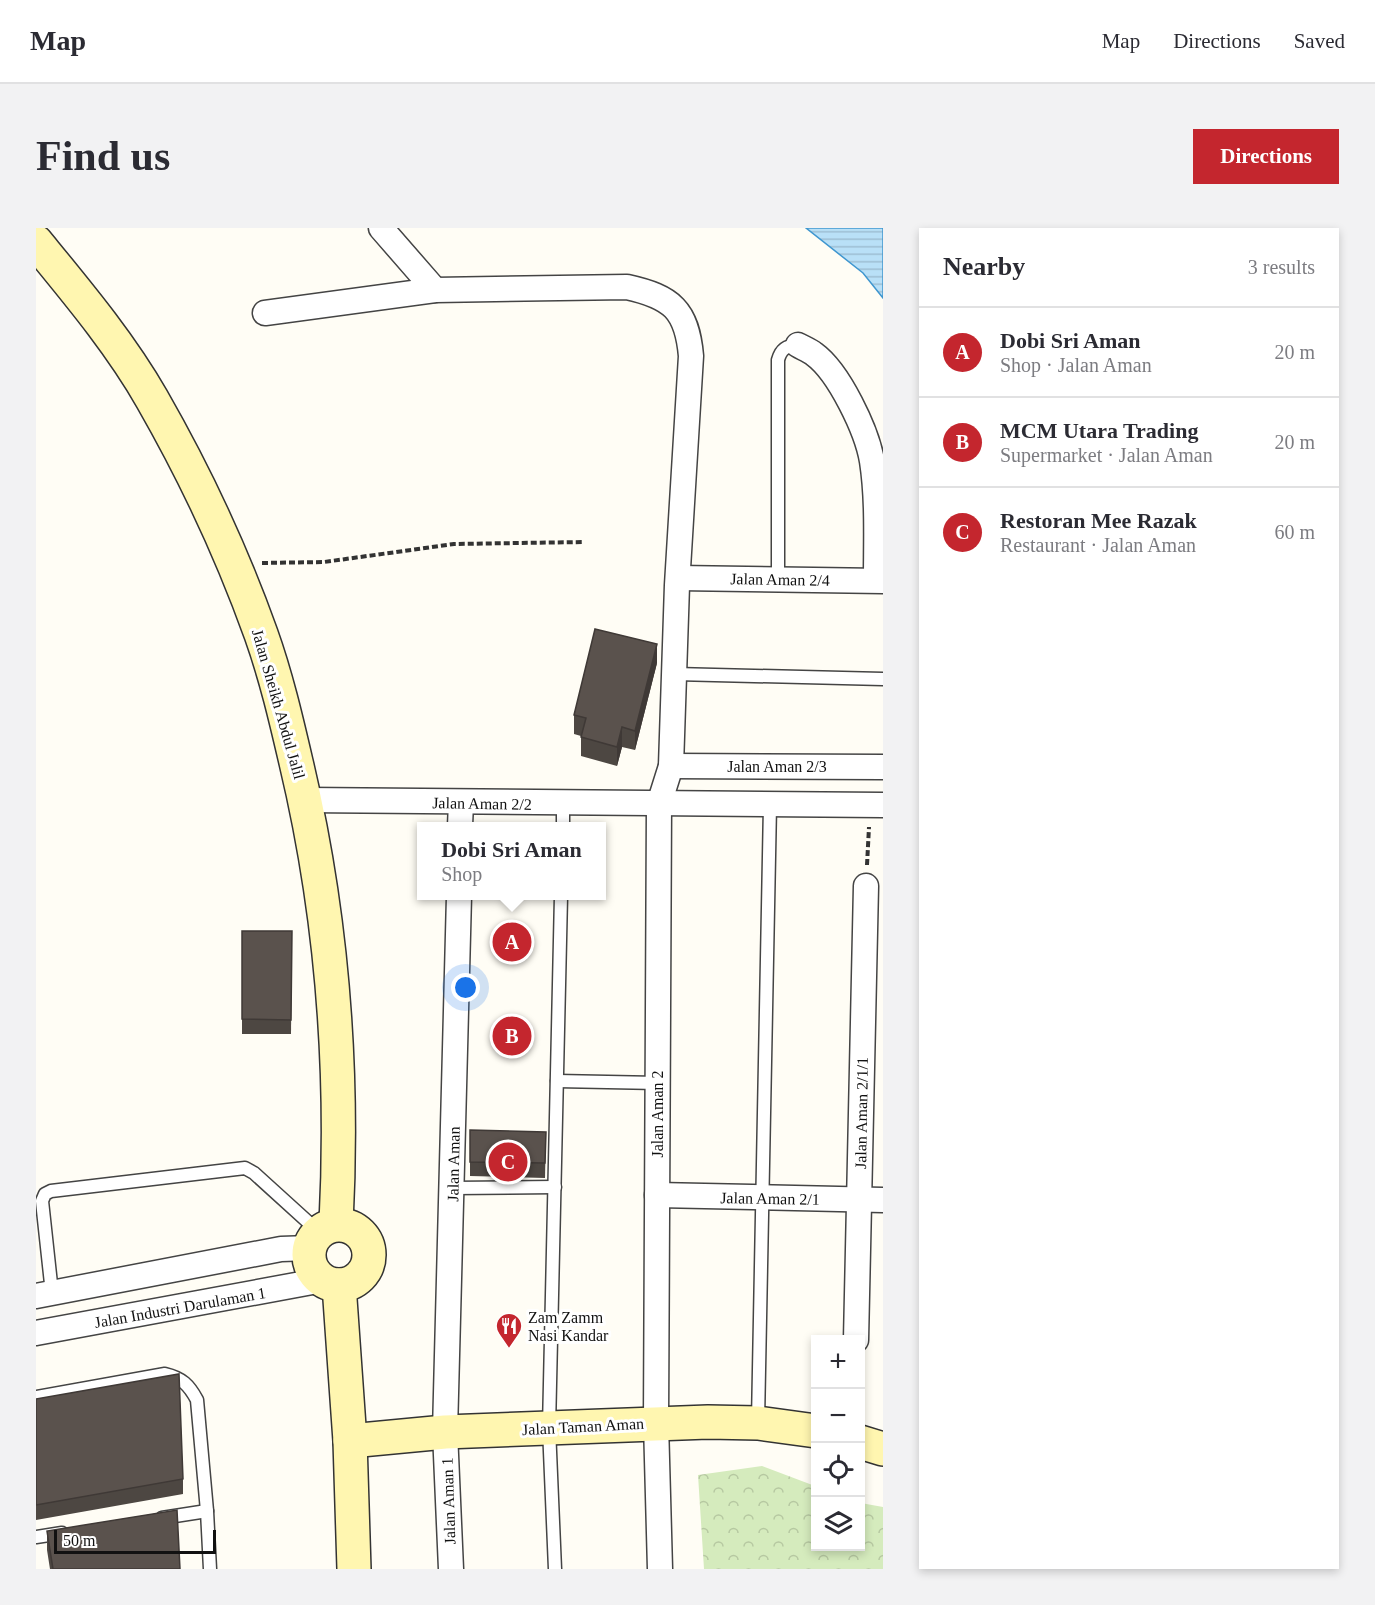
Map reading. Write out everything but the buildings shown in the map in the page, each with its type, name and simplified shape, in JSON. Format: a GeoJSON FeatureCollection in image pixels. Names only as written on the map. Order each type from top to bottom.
{"type":"FeatureCollection","features":[{"type":"Feature","properties":{"kind":"street"},"geometry":{"type":"LineString","coordinates":[[381,228],[435,290]]}},
{"type":"Feature","properties":{"kind":"street","name":"Jalan Sheikh Abdul Jalil"},"geometry":{"type":"LineString","coordinates":[[36,242],[111,338],[152,398],[188,466],[234,563],[262,637],[280,696],[318,866],[333,1003],[340,1159],[322,1235]]}},
{"type":"Feature","properties":{"kind":"street","name":"Jalan Aman 2"},"geometry":{"type":"LineString","coordinates":[[265,313],[435,290],[627,287],[667,301],[680,314],[689,334],[691,356],[678,578],[671,766],[659,804],[656,1423],[660,1569]]}},
{"type":"Feature","properties":{"kind":"street"},"geometry":{"type":"LineString","coordinates":[[798,345],[814,354],[831,371],[849,400],[868,445],[872,460],[880,580]]}},
{"type":"Feature","properties":{"kind":"street","name":"Jalan Aman 2/4"},"geometry":{"type":"LineString","coordinates":[[678,578],[880,580]]}},
{"type":"Feature","properties":{"kind":"street","name":"Jalan Aman 2/3"},"geometry":{"type":"LineString","coordinates":[[671,766],[883,767]]}},
{"type":"Feature","properties":{"kind":"street","name":"Jalan Aman 2/2"},"geometry":{"type":"LineString","coordinates":[[305,800],[461,802],[563,815],[659,804],[876,805]]}},
{"type":"Feature","properties":{"kind":"street"},"geometry":{"type":"LineString","coordinates":[[460,822],[461,802]]}},
{"type":"Feature","properties":{"kind":"street","name":"Jalan Aman 2/1/1"},"geometry":{"type":"LineString","coordinates":[[857,1335],[871,1200],[866,886]]}},
{"type":"Feature","properties":{"kind":"street","name":"Jalan Aman"},"geometry":{"type":"LineString","coordinates":[[445,1432],[459,900]]}},
{"type":"Feature","properties":{"kind":"street","name":"Jalan Aman 2/1"},"geometry":{"type":"LineString","coordinates":[[657,1195],[871,1200]]}},
{"type":"Feature","properties":{"kind":"street"},"geometry":{"type":"LineString","coordinates":[[44,1295],[281,1249],[322,1235],[355,1229],[362,1235],[369,1253],[364,1272],[349,1283],[331,1283],[312,1267],[322,1235]]}},
{"type":"Feature","properties":{"kind":"street"},"geometry":{"type":"LineString","coordinates":[[331,1283],[350,1441],[354,1569]]}},
{"type":"Feature","properties":{"kind":"street","name":"Jalan Industri Darulaman 1"},"geometry":{"type":"LineString","coordinates":[[36,1333],[331,1283]]}},
{"type":"Feature","properties":{"kind":"street","name":"Jalan Taman Aman"},"geometry":{"type":"LineString","coordinates":[[350,1441],[445,1432],[656,1423],[758,1424],[811,1430]]}},
{"type":"Feature","properties":{"kind":"street","name":"Jalan Aman 1"},"geometry":{"type":"LineString","coordinates":[[445,1432],[451,1569]]}},
{"type":"Feature","properties":{"kind":"street"},"geometry":{"type":"LineString","coordinates":[[864,1443],[883,1449]]}},
{"type":"Feature","properties":{"kind":"lane"},"geometry":{"type":"LineString","coordinates":[[778,580],[778,360],[784,348],[798,345]]}},
{"type":"Feature","properties":{"kind":"lane"},"geometry":{"type":"LineString","coordinates":[[675,674],[883,679]]}},
{"type":"Feature","properties":{"kind":"lane"},"geometry":{"type":"LineString","coordinates":[[758,1424],[770,805]]}},
{"type":"Feature","properties":{"kind":"lane"},"geometry":{"type":"LineString","coordinates":[[555,1569],[549,1428],[561,900]]}},
{"type":"Feature","properties":{"kind":"lane"},"geometry":{"type":"LineString","coordinates":[[557,1081],[658,1083]]}},
{"type":"Feature","properties":{"kind":"lane"},"geometry":{"type":"LineString","coordinates":[[44,1295],[42,1201],[45,1194],[51,1191],[245,1168],[322,1235]]}},
{"type":"Feature","properties":{"kind":"lane"},"geometry":{"type":"LineString","coordinates":[[452,1188],[555,1187]]}},
{"type":"Feature","properties":{"kind":"lane"},"geometry":{"type":"LineString","coordinates":[[36,1397],[165,1374],[179,1377],[189,1386],[197,1400],[210,1569]]}},
{"type":"Feature","properties":{"kind":"lane"},"geometry":{"type":"LineString","coordinates":[[150,1520],[207,1511]]}},
{"type":"Feature","properties":{"kind":"lane"},"geometry":{"type":"LineString","coordinates":[[36,1537],[70,1532]]}},
{"type":"Feature","properties":{"kind":"path"},"geometry":{"type":"LineString","coordinates":[[234,563],[324,562],[454,544],[584,542]]}},
{"type":"Feature","properties":{"kind":"path"},"geometry":{"type":"LineString","coordinates":[[866,886],[876,805]]}},
{"type":"Feature","properties":{"kind":"green space"},"geometry":{"type":"Polygon","coordinates":[[[762,1466],[811,1484],[811,1551],[865,1551],[865,1504],[883,1507],[883,1569],[704,1569],[698,1475],[762,1466]]]}},
{"type":"Feature","properties":{"kind":"water"},"geometry":{"type":"Polygon","coordinates":[[[806,228],[883,228],[883,298],[863,273],[806,228]]]}},
{"type":"Feature","properties":{"kind":"place","name":"Dobi Sri Aman"},"geometry":{"type":"Point","coordinates":[512,942]}},
{"type":"Feature","properties":{"kind":"place","name":"MCM Utara Trading"},"geometry":{"type":"Point","coordinates":[512,1036]}},
{"type":"Feature","properties":{"kind":"place","name":"Restoran Mee Razak"},"geometry":{"type":"Point","coordinates":[508,1162]}},
{"type":"Feature","properties":{"kind":"place","name":"Zam Zamm Nasi Kandar"},"geometry":{"type":"Point","coordinates":[509,1349]}}]}
